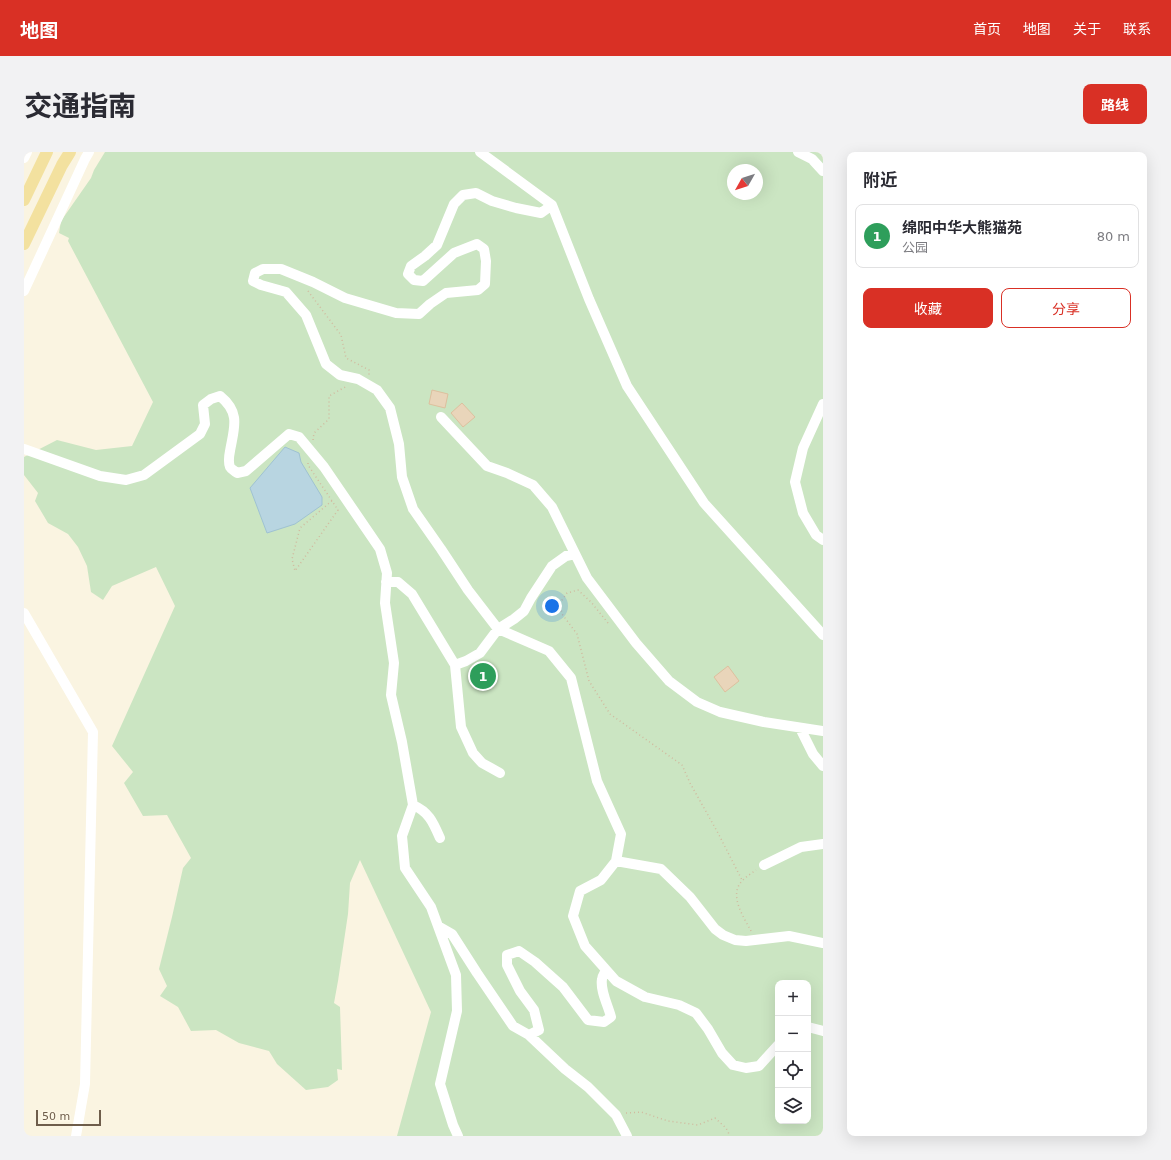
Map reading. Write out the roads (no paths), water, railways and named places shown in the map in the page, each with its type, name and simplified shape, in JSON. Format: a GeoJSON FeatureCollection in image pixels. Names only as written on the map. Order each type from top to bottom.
{"type":"FeatureCollection","features":[{"type":"Feature","properties":{"kind":"main road"},"geometry":{"type":"LineString","coordinates":[[24,200],[47,152]]}},
{"type":"Feature","properties":{"kind":"main road"},"geometry":{"type":"LineString","coordinates":[[24,244],[62,165],[70,152]]}},
{"type":"Feature","properties":{"kind":"street"},"geometry":{"type":"LineString","coordinates":[[24,158],[27,152]]}},
{"type":"Feature","properties":{"kind":"street"},"geometry":{"type":"LineString","coordinates":[[24,291],[89,152]]}},
{"type":"Feature","properties":{"kind":"street"},"geometry":{"type":"LineString","coordinates":[[480,152],[552,205],[589,299],[627,386],[704,504],[823,635]]}},
{"type":"Feature","properties":{"kind":"street"},"geometry":{"type":"LineString","coordinates":[[798,152],[812,159],[823,170]]}},
{"type":"Feature","properties":{"kind":"street"},"geometry":{"type":"LineString","coordinates":[[552,205],[541,213],[516,208],[476,193],[463,195],[454,204],[437,245],[411,266],[408,274],[414,280],[423,281],[454,253],[477,244],[484,249],[486,261],[485,284],[478,290],[446,293],[419,314],[396,313],[345,298],[313,282],[281,270],[263,269],[255,273],[252,281],[286,292],[306,315],[326,364],[340,375],[358,379],[376,390],[390,408],[399,444],[402,477],[413,509],[468,590],[498,629],[549,651],[571,678],[597,781],[621,834],[616,861],[601,880],[580,890],[573,916],[585,946],[616,981],[645,997],[679,1005],[696,1013],[708,1029],[722,1053],[733,1065],[746,1068],[759,1066],[775,1048]]}},
{"type":"Feature","properties":{"kind":"street"},"geometry":{"type":"LineString","coordinates":[[24,449],[100,476],[126,480],[144,475],[200,434],[205,424],[203,405],[211,399],[220,396],[228,403],[235,416],[229,459],[230,467],[238,473],[246,471],[288,434],[300,437],[324,467],[380,550],[387,573],[385,603],[394,663],[391,695],[402,742],[413,805],[402,836],[405,868],[430,907],[456,975],[457,1011],[440,1084],[458,1136]]}},
{"type":"Feature","properties":{"kind":"street"},"geometry":{"type":"LineString","coordinates":[[823,404],[803,448],[795,482],[803,513],[816,535],[823,540]]}},
{"type":"Feature","properties":{"kind":"street"},"geometry":{"type":"LineString","coordinates":[[441,417],[487,466],[533,485],[552,507],[587,578],[636,643],[669,681],[697,702],[720,712],[764,722],[823,731]]}},
{"type":"Feature","properties":{"kind":"street"},"geometry":{"type":"LineString","coordinates":[[456,665],[480,653],[498,629],[524,611],[552,566],[566,556],[575,554]]}},
{"type":"Feature","properties":{"kind":"street"},"geometry":{"type":"LineString","coordinates":[[386,582],[398,582],[412,594],[456,665],[461,727],[473,753],[482,763],[500,773]]}},
{"type":"Feature","properties":{"kind":"street"},"geometry":{"type":"LineString","coordinates":[[24,612],[93,732],[85,1084],[76,1136]]}},
{"type":"Feature","properties":{"kind":"street"},"geometry":{"type":"LineString","coordinates":[[800,728],[812,754],[823,766]]}},
{"type":"Feature","properties":{"kind":"street"},"geometry":{"type":"LineString","coordinates":[[413,805],[421,809],[431,819],[440,838]]}},
{"type":"Feature","properties":{"kind":"street"},"geometry":{"type":"LineString","coordinates":[[764,865],[801,847],[823,844]]}},
{"type":"Feature","properties":{"kind":"street"},"geometry":{"type":"LineString","coordinates":[[616,861],[661,868],[690,896],[715,929],[734,940],[746,941],[789,936],[823,943]]}},
{"type":"Feature","properties":{"kind":"street"},"geometry":{"type":"LineString","coordinates":[[438,926],[452,934],[513,1026],[529,1035],[565,1069],[588,1087],[616,1115],[627,1136]]}},
{"type":"Feature","properties":{"kind":"street"},"geometry":{"type":"LineString","coordinates":[[529,1035],[539,1030],[534,1010],[520,991],[507,965],[507,955],[519,951],[535,962],[563,987],[588,1020],[604,1022],[612,1018],[602,992],[602,978],[606,970]]}},
{"type":"Feature","properties":{"kind":"street"},"geometry":{"type":"LineString","coordinates":[[811,1028],[823,1031]]}},
{"type":"Feature","properties":{"kind":"water"},"geometry":{"type":"Polygon","coordinates":[[[285,447],[299,453],[301,462],[322,497],[322,505],[295,524],[267,533],[250,488],[285,447]]]}},
{"type":"Feature","properties":{"kind":"place","name":"绵阳中华大熊猫苑"},"geometry":{"type":"Point","coordinates":[483,676]}}]}
